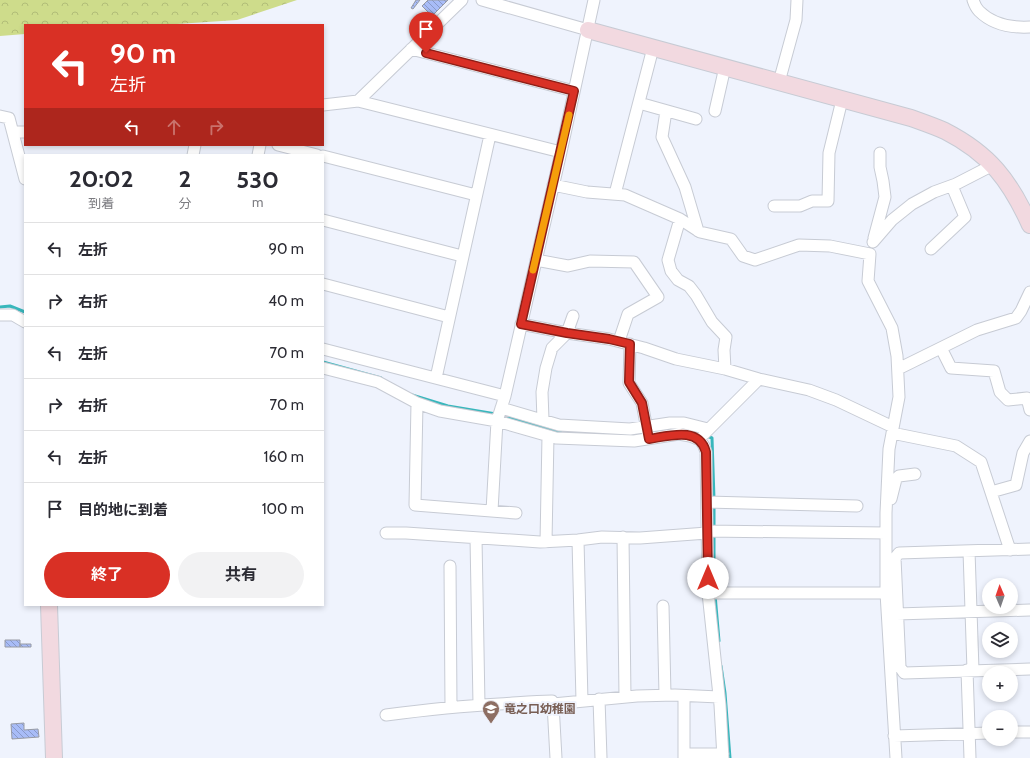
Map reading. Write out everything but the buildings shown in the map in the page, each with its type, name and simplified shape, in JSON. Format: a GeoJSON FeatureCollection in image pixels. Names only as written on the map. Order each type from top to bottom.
{"type":"FeatureCollection","features":[{"type":"Feature","properties":{"kind":"street"},"geometry":{"type":"LineString","coordinates":[[358,101],[462,0]]}},
{"type":"Feature","properties":{"kind":"street"},"geometry":{"type":"LineString","coordinates":[[482,0],[911,118],[945,131],[982,154],[999,172],[1018,200],[1030,225]]}},
{"type":"Feature","properties":{"kind":"street"},"geometry":{"type":"LineString","coordinates":[[492,511],[497,421],[505,396],[594,0]]}},
{"type":"Feature","properties":{"kind":"street"},"geometry":{"type":"LineString","coordinates":[[778,82],[796,20],[797,0]]}},
{"type":"Feature","properties":{"kind":"street"},"geometry":{"type":"LineString","coordinates":[[972,0],[978,11],[999,24],[1030,27]]}},
{"type":"Feature","properties":{"kind":"street"},"geometry":{"type":"LineString","coordinates":[[616,194],[653,48]]}},
{"type":"Feature","properties":{"kind":"street"},"geometry":{"type":"LineString","coordinates":[[411,49],[574,91]]}},
{"type":"Feature","properties":{"kind":"street"},"geometry":{"type":"LineString","coordinates":[[715,111],[725,67]]}},
{"type":"Feature","properties":{"kind":"street"},"geometry":{"type":"LineString","coordinates":[[774,206],[800,206],[812,201],[828,201],[830,153],[842,100]]}},
{"type":"Feature","properties":{"kind":"street"},"geometry":{"type":"LineString","coordinates":[[324,105],[358,101],[561,152]]}},
{"type":"Feature","properties":{"kind":"street"},"geometry":{"type":"LineString","coordinates":[[639,103],[696,120]]}},
{"type":"Feature","properties":{"kind":"street"},"geometry":{"type":"LineString","coordinates":[[666,111],[662,137],[685,187],[698,231]]}},
{"type":"Feature","properties":{"kind":"street"},"geometry":{"type":"LineString","coordinates":[[0,116],[9,118],[24,176]]}},
{"type":"Feature","properties":{"kind":"street"},"geometry":{"type":"LineString","coordinates":[[13,132],[24,132]]}},
{"type":"Feature","properties":{"kind":"street"},"geometry":{"type":"LineString","coordinates":[[436,378],[490,135]]}},
{"type":"Feature","properties":{"kind":"street"},"geometry":{"type":"LineString","coordinates":[[282,146],[313,154]]}},
{"type":"Feature","properties":{"kind":"street"},"geometry":{"type":"LineString","coordinates":[[880,153],[880,167],[885,197],[870,254],[868,281],[892,328],[898,369],[899,397],[889,449],[886,513],[886,593],[896,758]]}},
{"type":"Feature","properties":{"kind":"street"},"geometry":{"type":"LineString","coordinates":[[324,156],[476,196]]}},
{"type":"Feature","properties":{"kind":"street"},"geometry":{"type":"LineString","coordinates":[[873,242],[892,220],[912,204],[934,192],[952,186],[992,165]]}},
{"type":"Feature","properties":{"kind":"street"},"geometry":{"type":"LineString","coordinates":[[553,185],[587,192],[625,195],[680,219],[698,231],[731,239],[743,256],[755,260],[799,245],[830,246],[870,254]]}},
{"type":"Feature","properties":{"kind":"street"},"geometry":{"type":"LineString","coordinates":[[931,249],[965,217],[952,186]]}},
{"type":"Feature","properties":{"kind":"street"},"geometry":{"type":"LineString","coordinates":[[680,219],[668,260],[671,271],[678,280],[689,286],[712,322],[726,337],[724,350],[726,370]]}},
{"type":"Feature","properties":{"kind":"street"},"geometry":{"type":"LineString","coordinates":[[324,220],[462,256]]}},
{"type":"Feature","properties":{"kind":"street"},"geometry":{"type":"LineString","coordinates":[[536,260],[568,266],[590,261],[634,262],[658,297],[628,314],[625,343],[629,382],[642,403],[648,434]]}},
{"type":"Feature","properties":{"kind":"street"},"geometry":{"type":"LineString","coordinates":[[324,284],[449,317]]}},
{"type":"Feature","properties":{"kind":"street"},"geometry":{"type":"LineString","coordinates":[[898,369],[977,330],[1016,318],[1030,292]]}},
{"type":"Feature","properties":{"kind":"street"},"geometry":{"type":"LineString","coordinates":[[0,315],[13,315],[24,321]]}},
{"type":"Feature","properties":{"kind":"street"},"geometry":{"type":"LineString","coordinates":[[543,420],[542,392],[546,368],[552,348],[567,333],[573,316]]}},
{"type":"Feature","properties":{"kind":"street"},"geometry":{"type":"LineString","coordinates":[[521,324],[625,343],[676,359],[726,370],[759,380],[809,390],[836,400],[892,430],[956,446],[981,462],[1010,550]]}},
{"type":"Feature","properties":{"kind":"street"},"geometry":{"type":"LineString","coordinates":[[941,348],[951,368],[994,371],[1000,392],[1008,400],[1027,398],[1030,410]]}},
{"type":"Feature","properties":{"kind":"street"},"geometry":{"type":"LineString","coordinates":[[324,349],[505,396]]}},
{"type":"Feature","properties":{"kind":"street"},"geometry":{"type":"LineString","coordinates":[[324,368],[378,382],[417,403],[440,411],[497,421],[556,438],[634,441],[670,423],[684,423],[704,434]]}},
{"type":"Feature","properties":{"kind":"street"},"geometry":{"type":"LineString","coordinates":[[684,696],[684,756],[723,756],[713,593],[711,532],[712,502],[704,446],[704,434],[759,380]]}},
{"type":"Feature","properties":{"kind":"street"},"geometry":{"type":"LineString","coordinates":[[417,403],[414,505],[516,513]]}},
{"type":"Feature","properties":{"kind":"street"},"geometry":{"type":"LineString","coordinates":[[501,408],[559,425],[630,430],[648,434]]}},
{"type":"Feature","properties":{"kind":"street"},"geometry":{"type":"LineString","coordinates":[[546,542],[548,436]]}},
{"type":"Feature","properties":{"kind":"street"},"geometry":{"type":"LineString","coordinates":[[991,492],[1016,485],[1023,453],[1030,441]]}},
{"type":"Feature","properties":{"kind":"street"},"geometry":{"type":"LineString","coordinates":[[886,513],[893,495],[896,479],[899,476],[915,474]]}},
{"type":"Feature","properties":{"kind":"street"},"geometry":{"type":"LineString","coordinates":[[712,502],[857,506]]}},
{"type":"Feature","properties":{"kind":"street"},"geometry":{"type":"LineString","coordinates":[[386,533],[546,542],[602,537],[640,538],[711,532],[886,533]]}},
{"type":"Feature","properties":{"kind":"street"},"geometry":{"type":"LineString","coordinates":[[623,537],[626,697]]}},
{"type":"Feature","properties":{"kind":"street"},"geometry":{"type":"LineString","coordinates":[[476,538],[479,705]]}},
{"type":"Feature","properties":{"kind":"street"},"geometry":{"type":"LineString","coordinates":[[578,540],[582,701]]}},
{"type":"Feature","properties":{"kind":"street"},"geometry":{"type":"LineString","coordinates":[[1030,550],[899,554],[895,558],[900,667],[904,673],[1030,668]]}},
{"type":"Feature","properties":{"kind":"street"},"geometry":{"type":"LineString","coordinates":[[969,551],[971,611],[970,758]]}},
{"type":"Feature","properties":{"kind":"street"},"geometry":{"type":"LineString","coordinates":[[450,566],[451,707]]}},
{"type":"Feature","properties":{"kind":"street"},"geometry":{"type":"LineString","coordinates":[[713,593],[886,593]]}},
{"type":"Feature","properties":{"kind":"street"},"geometry":{"type":"LineString","coordinates":[[49,606],[54,758]]}},
{"type":"Feature","properties":{"kind":"street"},"geometry":{"type":"LineString","coordinates":[[663,606],[665,695]]}},
{"type":"Feature","properties":{"kind":"street"},"geometry":{"type":"LineString","coordinates":[[898,614],[1030,610]]}},
{"type":"Feature","properties":{"kind":"street"},"geometry":{"type":"LineString","coordinates":[[386,715],[435,708],[541,701],[552,702],[553,704],[599,699],[665,695],[719,697]]}},
{"type":"Feature","properties":{"kind":"street"},"geometry":{"type":"LineString","coordinates":[[599,699],[601,758]]}},
{"type":"Feature","properties":{"kind":"street"},"geometry":{"type":"LineString","coordinates":[[553,704],[556,758]]}},
{"type":"Feature","properties":{"kind":"street"},"geometry":{"type":"LineString","coordinates":[[1018,732],[1030,732]]}},
{"type":"Feature","properties":{"kind":"street"},"geometry":{"type":"LineString","coordinates":[[894,736],[982,733]]}},
{"type":"Feature","properties":{"kind":"green space"},"geometry":{"type":"Polygon","coordinates":[[[0,0],[297,0],[237,20],[177,24],[24,24],[24,34],[0,36],[0,0]]]}},
{"type":"Feature","properties":{"kind":"waterway"},"geometry":{"type":"LineString","coordinates":[[0,307],[10,306],[24,312]]}},
{"type":"Feature","properties":{"kind":"waterway"},"geometry":{"type":"LineString","coordinates":[[324,362],[381,378]]}},
{"type":"Feature","properties":{"kind":"waterway"},"geometry":{"type":"LineString","coordinates":[[412,395],[448,406],[496,414]]}},
{"type":"Feature","properties":{"kind":"waterway"},"geometry":{"type":"LineString","coordinates":[[502,415],[558,432],[624,435],[652,433],[665,429]]}},
{"type":"Feature","properties":{"kind":"waterway"},"geometry":{"type":"LineString","coordinates":[[707,436],[712,438],[714,499]]}},
{"type":"Feature","properties":{"kind":"waterway"},"geometry":{"type":"LineString","coordinates":[[714,505],[714,583],[719,641]]}},
{"type":"Feature","properties":{"kind":"waterway"},"geometry":{"type":"LineString","coordinates":[[721,666],[725,693],[730,758]]}},
{"type":"Feature","properties":{"kind":"slow traffic"},"geometry":{"type":"LineString","coordinates":[[533,270],[569,115]]}},
{"type":"Feature","properties":{"kind":"place","name":"竜之口幼稚園"},"geometry":{"type":"Point","coordinates":[491,724]}},
{"type":"Feature","properties":{"kind":"route"},"geometry":{"type":"LineString","coordinates":[[426,53],[574,91],[521,324],[630,344],[629,382],[642,403],[649,439],[679,434],[690,436],[700,440],[706,452],[708,578]]}}]}
